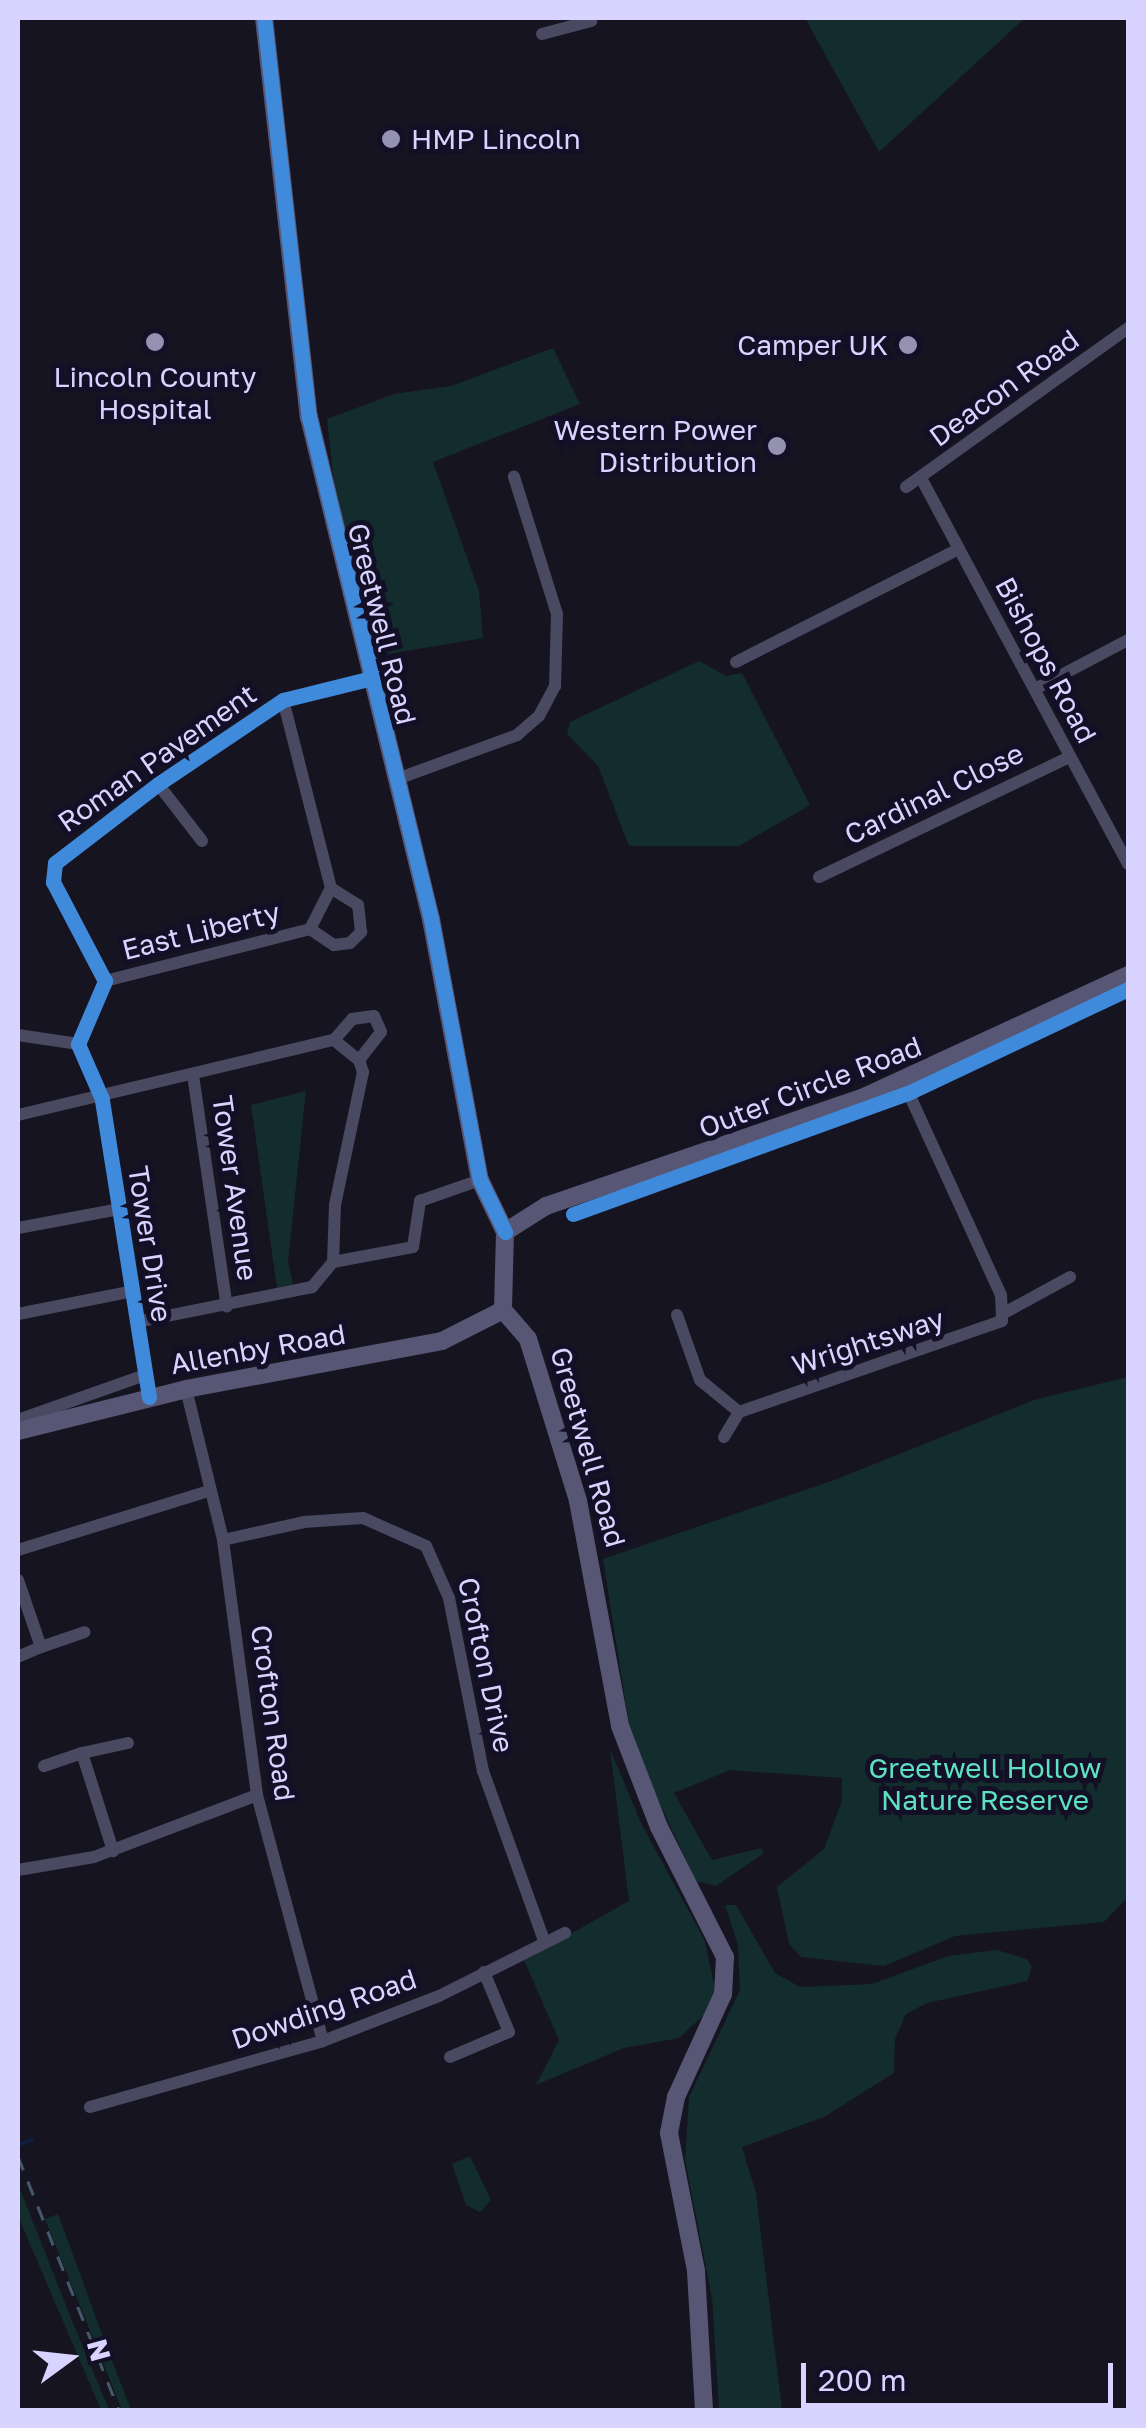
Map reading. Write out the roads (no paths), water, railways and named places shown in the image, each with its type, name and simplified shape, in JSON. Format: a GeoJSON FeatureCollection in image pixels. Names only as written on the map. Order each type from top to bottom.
{"type":"FeatureCollection","features":[{"type":"Feature","properties":{"kind":"main road","name":"Greetwell Road"},"geometry":{"type":"LineString","coordinates":[[264,18],[309,417],[368,679],[397,779],[480,1180],[505,1232],[503,1310],[530,1343],[578,1500],[620,1726],[656,1821],[713,1927],[726,1971],[720,2003],[676,2097],[670,2133],[696,2272],[704,2410]]}},
{"type":"Feature","properties":{"kind":"main road","name":"Outer Circle Road"},"geometry":{"type":"LineString","coordinates":[[505,1232],[546,1206],[797,1123],[903,1081],[1128,975]]}},
{"type":"Feature","properties":{"kind":"main road","name":"Allenby Road"},"geometry":{"type":"LineString","coordinates":[[18,1430],[186,1389],[442,1341],[503,1310]]}},
{"type":"Feature","properties":{"kind":"street"},"geometry":{"type":"LineString","coordinates":[[542,34],[606,18]]}},
{"type":"Feature","properties":{"kind":"street","name":"Deacon Road"},"geometry":{"type":"LineString","coordinates":[[906,487],[1128,328]]}},
{"type":"Feature","properties":{"kind":"street"},"geometry":{"type":"LineString","coordinates":[[397,779],[517,735],[539,716],[555,686],[556,614],[514,477]]}},
{"type":"Feature","properties":{"kind":"street","name":"Bishops Road"},"geometry":{"type":"LineString","coordinates":[[921,478],[1127,856]]}},
{"type":"Feature","properties":{"kind":"street"},"geometry":{"type":"LineString","coordinates":[[736,662],[959,550]]}},
{"type":"Feature","properties":{"kind":"street"},"geometry":{"type":"LineString","coordinates":[[1036,689],[1128,640]]}},
{"type":"Feature","properties":{"kind":"street","name":"Roman Pavement"},"geometry":{"type":"LineString","coordinates":[[105,981],[53,882],[54,863],[158,784],[283,700],[368,679]]}},
{"type":"Feature","properties":{"kind":"street"},"geometry":{"type":"LineString","coordinates":[[283,700],[331,888],[358,905],[361,932],[350,943],[334,946],[310,929]]}},
{"type":"Feature","properties":{"kind":"street","name":"Cardinal Close"},"geometry":{"type":"LineString","coordinates":[[819,877],[1070,756]]}},
{"type":"Feature","properties":{"kind":"street"},"geometry":{"type":"LineString","coordinates":[[158,784],[202,841]]}},
{"type":"Feature","properties":{"kind":"street","name":"East Liberty"},"geometry":{"type":"LineString","coordinates":[[105,981],[310,929],[331,888]]}},
{"type":"Feature","properties":{"kind":"street"},"geometry":{"type":"LineString","coordinates":[[102,1099],[78,1044],[105,981]]}},
{"type":"Feature","properties":{"kind":"street"},"geometry":{"type":"LineString","coordinates":[[18,1115],[102,1099],[334,1040],[352,1019],[374,1016],[381,1032],[360,1060]]}},
{"type":"Feature","properties":{"kind":"street"},"geometry":{"type":"LineString","coordinates":[[18,1035],[78,1044]]}},
{"type":"Feature","properties":{"kind":"street"},"geometry":{"type":"LineString","coordinates":[[137,1322],[312,1287],[333,1262],[335,1205],[363,1072],[360,1060],[334,1040]]}},
{"type":"Feature","properties":{"kind":"street","name":"Tower Avenue"},"geometry":{"type":"LineString","coordinates":[[193,1076],[226,1307]]}},
{"type":"Feature","properties":{"kind":"street"},"geometry":{"type":"LineString","coordinates":[[903,1081],[1006,1312]]}},
{"type":"Feature","properties":{"kind":"street","name":"Tower Drive"},"geometry":{"type":"LineString","coordinates":[[102,1099],[148,1397]]}},
{"type":"Feature","properties":{"kind":"street"},"geometry":{"type":"LineString","coordinates":[[333,1262],[413,1247],[420,1200],[480,1180]]}},
{"type":"Feature","properties":{"kind":"street"},"geometry":{"type":"LineString","coordinates":[[18,1228],[120,1210]]}},
{"type":"Feature","properties":{"kind":"street","name":"Wrightsway"},"geometry":{"type":"LineString","coordinates":[[740,1412],[994,1326],[1006,1312],[1070,1277]]}},
{"type":"Feature","properties":{"kind":"street"},"geometry":{"type":"LineString","coordinates":[[18,1314],[133,1291]]}},
{"type":"Feature","properties":{"kind":"street"},"geometry":{"type":"LineString","coordinates":[[677,1315],[700,1380],[740,1412],[724,1437]]}},
{"type":"Feature","properties":{"kind":"street"},"geometry":{"type":"LineString","coordinates":[[18,1420],[145,1376]]}},
{"type":"Feature","properties":{"kind":"street","name":"Crofton Road"},"geometry":{"type":"LineString","coordinates":[[186,1389],[223,1540],[257,1795],[323,2041]]}},
{"type":"Feature","properties":{"kind":"street"},"geometry":{"type":"LineString","coordinates":[[18,1550],[209,1490]]}},
{"type":"Feature","properties":{"kind":"street","name":"Crofton Drive"},"geometry":{"type":"LineString","coordinates":[[223,1540],[304,1522],[362,1518],[426,1546],[450,1598],[492,1804],[544,1940]]}},
{"type":"Feature","properties":{"kind":"street"},"geometry":{"type":"LineString","coordinates":[[18,1580],[40,1647]]}},
{"type":"Feature","properties":{"kind":"street"},"geometry":{"type":"LineString","coordinates":[[18,1657],[84,1632]]}},
{"type":"Feature","properties":{"kind":"street"},"geometry":{"type":"LineString","coordinates":[[44,1766],[128,1743]]}},
{"type":"Feature","properties":{"kind":"street"},"geometry":{"type":"LineString","coordinates":[[82,1753],[113,1851]]}},
{"type":"Feature","properties":{"kind":"street"},"geometry":{"type":"LineString","coordinates":[[18,1870],[113,1851],[257,1795]]}},
{"type":"Feature","properties":{"kind":"street","name":"Dowding Road"},"geometry":{"type":"LineString","coordinates":[[90,2107],[323,2041],[484,1972],[544,1940],[565,1934]]}},
{"type":"Feature","properties":{"kind":"street"},"geometry":{"type":"LineString","coordinates":[[450,2057],[509,2032],[484,1972]]}},
{"type":"Feature","properties":{"kind":"waterway"},"geometry":{"type":"LineString","coordinates":[[20,2144],[32,2139]]}},
{"type":"Feature","properties":{"kind":"railway"},"geometry":{"type":"LineString","coordinates":[[18,2156],[119,2410]]}},
{"type":"Feature","properties":{"kind":"place","name":"HMP Lincoln"},"geometry":{"type":"Point","coordinates":[391,139]}},
{"type":"Feature","properties":{"kind":"place","name":"Lincoln County Hospital"},"geometry":{"type":"Point","coordinates":[155,342]}},
{"type":"Feature","properties":{"kind":"place","name":"Camper UK"},"geometry":{"type":"Point","coordinates":[908,345]}},
{"type":"Feature","properties":{"kind":"place","name":"Western Power Distribution"},"geometry":{"type":"Point","coordinates":[777,446]}},
{"type":"Feature","properties":{"kind":"park label","name":"Greetwell Hollow Nature Reserve"},"geometry":{"type":"Point","coordinates":[985,1784]}}]}
